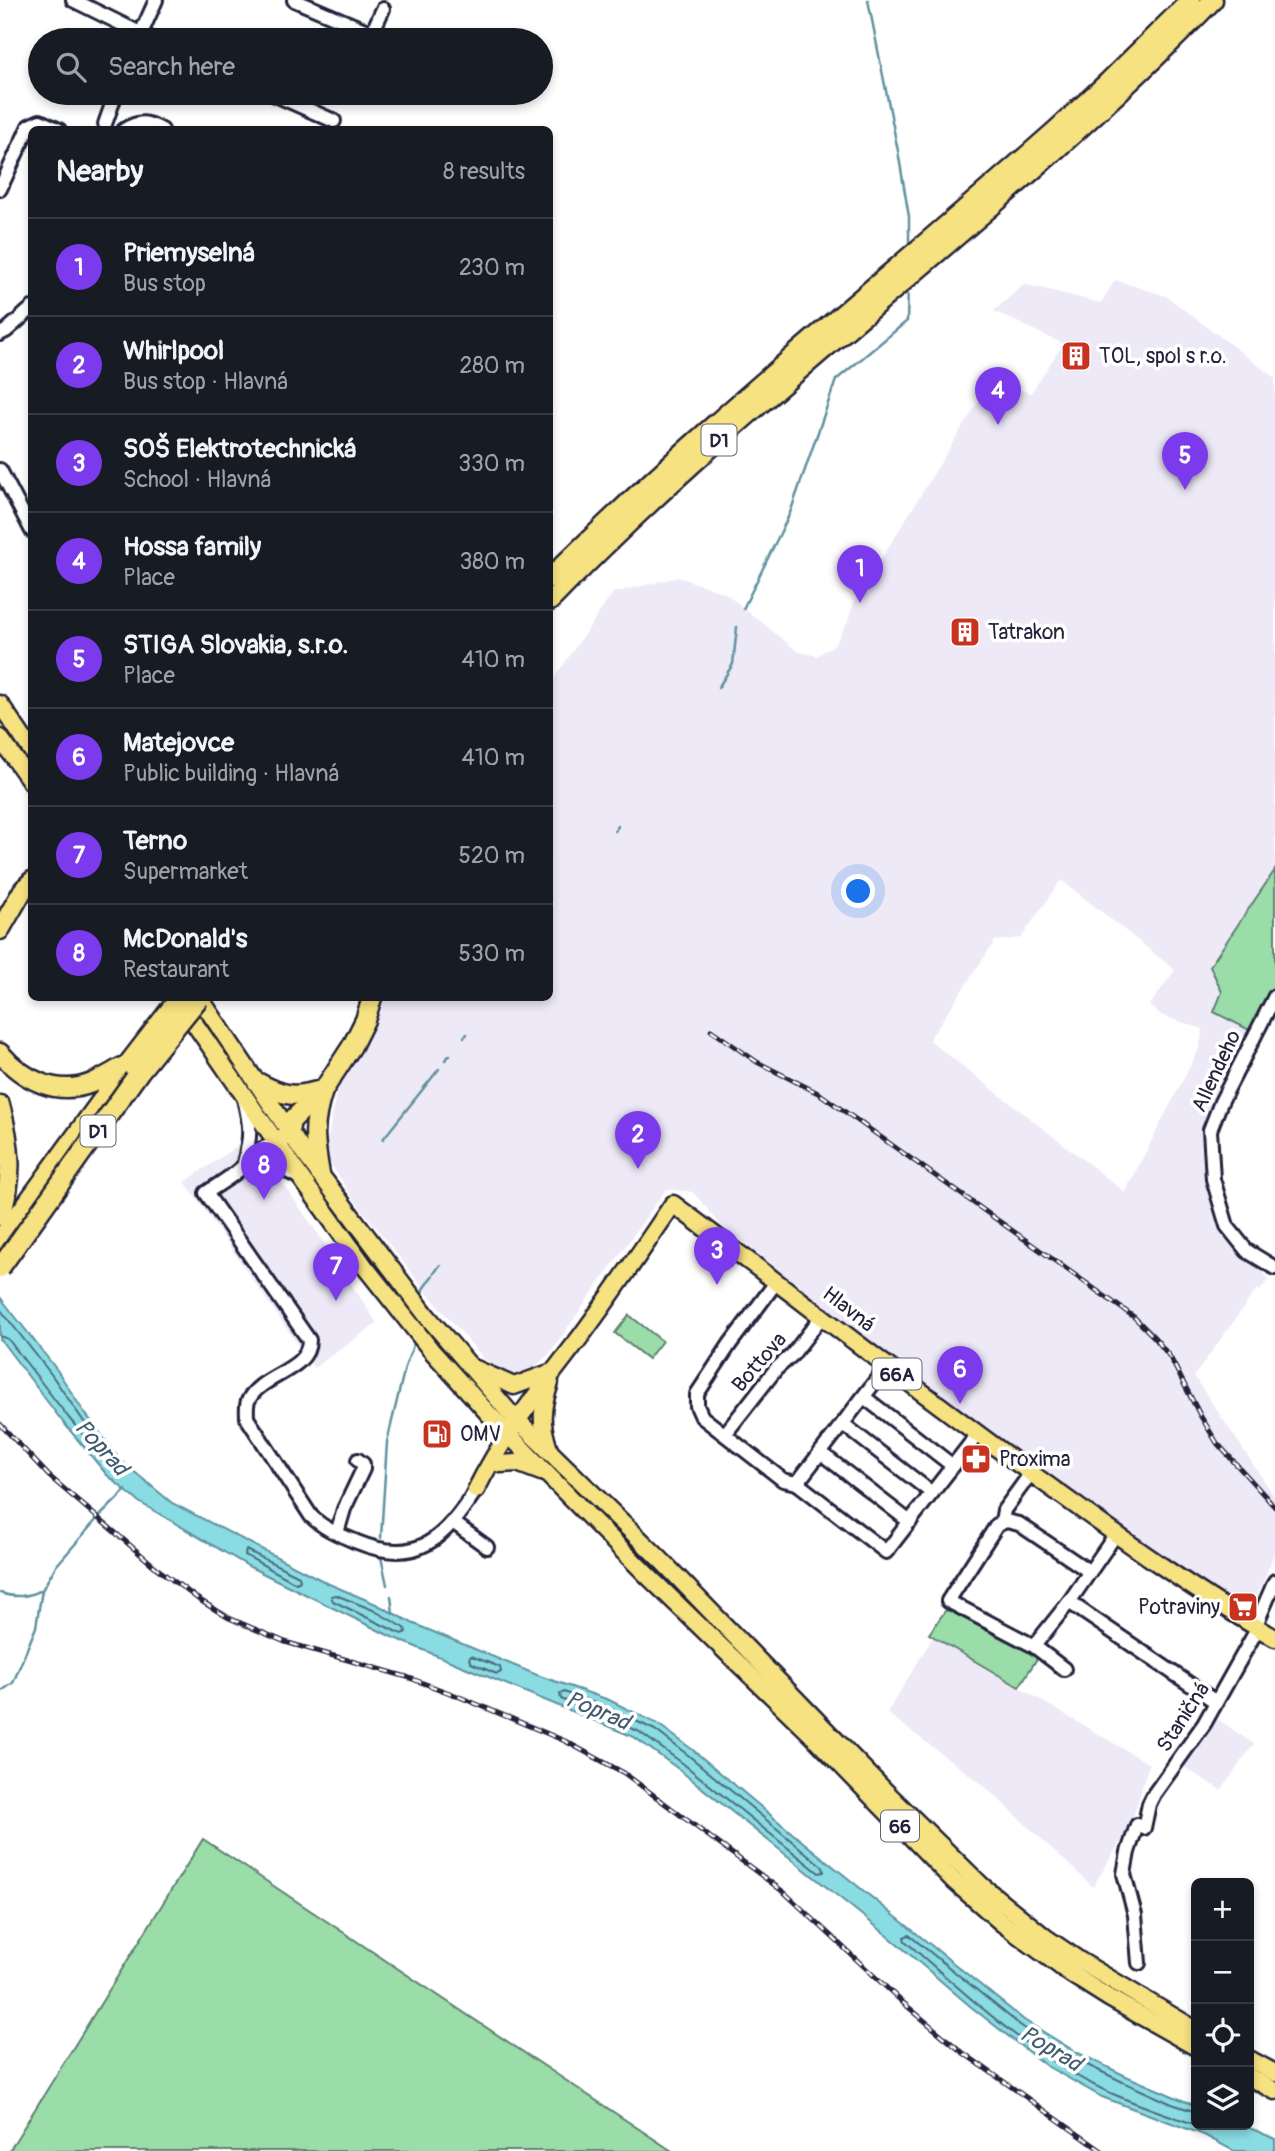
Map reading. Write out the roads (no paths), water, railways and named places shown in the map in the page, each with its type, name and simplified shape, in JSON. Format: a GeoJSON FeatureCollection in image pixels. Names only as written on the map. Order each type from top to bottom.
{"type":"FeatureCollection","features":[{"type":"Feature","properties":{"kind":"highway","name":"D1"},"geometry":{"type":"LineString","coordinates":[[553,575],[621,508],[689,447],[1057,129],[1191,0]]}},
{"type":"Feature","properties":{"kind":"highway","name":"D1"},"geometry":{"type":"LineString","coordinates":[[553,598],[712,446],[1079,131],[1170,45],[1213,0]]}},
{"type":"Feature","properties":{"kind":"highway"},"geometry":{"type":"LineString","coordinates":[[0,917],[28,874]]}},
{"type":"Feature","properties":{"kind":"highway"},"geometry":{"type":"LineString","coordinates":[[0,930],[17,899],[28,886]]}},
{"type":"Feature","properties":{"kind":"highway","name":"D1"},"geometry":{"type":"LineString","coordinates":[[0,1240],[176,1001]]}},
{"type":"Feature","properties":{"kind":"highway","name":"D1"},"geometry":{"type":"LineString","coordinates":[[0,1268],[141,1071],[197,1001]]}},
{"type":"Feature","properties":{"kind":"highway"},"geometry":{"type":"LineString","coordinates":[[283,1138],[291,1121],[324,1089],[352,1046],[371,1001]]}},
{"type":"Feature","properties":{"kind":"highway"},"geometry":{"type":"LineString","coordinates":[[0,1053],[12,1068],[51,1087],[72,1088],[92,1083],[128,1064]]}},
{"type":"Feature","properties":{"kind":"highway"},"geometry":{"type":"LineString","coordinates":[[250,1087],[289,1096],[324,1089]]}},
{"type":"Feature","properties":{"kind":"highway"},"geometry":{"type":"LineString","coordinates":[[320,1174],[314,1140],[316,1113],[324,1089]]}},
{"type":"Feature","properties":{"kind":"highway"},"geometry":{"type":"LineString","coordinates":[[0,1105],[10,1150],[10,1177],[0,1216]]}},
{"type":"Feature","properties":{"kind":"highway"},"geometry":{"type":"LineString","coordinates":[[283,1138],[301,1130],[316,1113]]}},
{"type":"Feature","properties":{"kind":"main road"},"geometry":{"type":"LineString","coordinates":[[0,704],[28,745]]}},
{"type":"Feature","properties":{"kind":"main road"},"geometry":{"type":"LineString","coordinates":[[0,738],[28,777]]}},
{"type":"Feature","properties":{"kind":"main road","name":"66"},"geometry":{"type":"LineString","coordinates":[[180,1001],[250,1087]]}},
{"type":"Feature","properties":{"kind":"main road","name":"66"},"geometry":{"type":"LineString","coordinates":[[201,1001],[283,1138],[301,1178],[335,1228],[417,1332],[487,1412],[550,1452],[662,1560],[886,1792],[982,1886],[1046,1938],[1191,2036]]}},
{"type":"Feature","properties":{"kind":"main road","name":"66"},"geometry":{"type":"LineString","coordinates":[[283,1138],[320,1174],[416,1302],[466,1362],[547,1474],[792,1715],[954,1881],[1002,1923],[1071,1974],[1109,1998],[1191,2036]]}},
{"type":"Feature","properties":{"kind":"main road","name":"Hlavná"},"geometry":{"type":"LineString","coordinates":[[555,1371],[673,1204],[977,1435],[1116,1534],[1275,1638]]}},
{"type":"Feature","properties":{"kind":"main road"},"geometry":{"type":"LineString","coordinates":[[466,1362],[486,1375],[514,1385],[555,1371]]}},
{"type":"Feature","properties":{"kind":"main road"},"geometry":{"type":"LineString","coordinates":[[550,1452],[541,1415],[555,1371]]}},
{"type":"Feature","properties":{"kind":"main road"},"geometry":{"type":"LineString","coordinates":[[476,1490],[555,1371]]}},
{"type":"Feature","properties":{"kind":"main road"},"geometry":{"type":"LineString","coordinates":[[516,1431],[546,1393]]}},
{"type":"Feature","properties":{"kind":"main road"},"geometry":{"type":"LineString","coordinates":[[487,1412],[496,1462]]}},
{"type":"Feature","properties":{"kind":"main road"},"geometry":{"type":"LineString","coordinates":[[496,1462],[517,1463],[547,1474]]}},
{"type":"Feature","properties":{"kind":"main road"},"geometry":{"type":"LineString","coordinates":[[1254,2062],[1275,2073]]}},
{"type":"Feature","properties":{"kind":"main road"},"geometry":{"type":"LineString","coordinates":[[1254,2080],[1275,2091]]}},
{"type":"Feature","properties":{"kind":"street"},"geometry":{"type":"LineString","coordinates":[[73,0],[123,28]]}},
{"type":"Feature","properties":{"kind":"street"},"geometry":{"type":"LineString","coordinates":[[143,28],[156,0]]}},
{"type":"Feature","properties":{"kind":"street"},"geometry":{"type":"LineString","coordinates":[[294,0],[360,28]]}},
{"type":"Feature","properties":{"kind":"street"},"geometry":{"type":"LineString","coordinates":[[374,28],[383,9]]}},
{"type":"Feature","properties":{"kind":"street"},"geometry":{"type":"LineString","coordinates":[[101,126],[111,105]]}},
{"type":"Feature","properties":{"kind":"street"},"geometry":{"type":"LineString","coordinates":[[298,105],[334,121]]}},
{"type":"Feature","properties":{"kind":"street"},"geometry":{"type":"LineString","coordinates":[[29,126],[40,121],[51,126]]}},
{"type":"Feature","properties":{"kind":"street"},"geometry":{"type":"LineString","coordinates":[[129,126],[145,122],[154,126]]}},
{"type":"Feature","properties":{"kind":"street"},"geometry":{"type":"LineString","coordinates":[[0,189],[28,128]]}},
{"type":"Feature","properties":{"kind":"street"},"geometry":{"type":"LineString","coordinates":[[0,334],[28,312]]}},
{"type":"Feature","properties":{"kind":"street"},"geometry":{"type":"LineString","coordinates":[[0,470],[28,523]]}},
{"type":"Feature","properties":{"kind":"street","name":"Allendeho"},"geometry":{"type":"LineString","coordinates":[[1275,996],[1221,1102],[1210,1130],[1213,1179],[1227,1226],[1247,1251],[1275,1268]]}},
{"type":"Feature","properties":{"kind":"street"},"geometry":{"type":"LineString","coordinates":[[248,1166],[250,1087]]}},
{"type":"Feature","properties":{"kind":"street"},"geometry":{"type":"LineString","coordinates":[[283,1138],[269,1155],[206,1193],[309,1340],[309,1349],[304,1357],[256,1390],[247,1403],[247,1418],[311,1516],[321,1526],[366,1546],[404,1552],[424,1546],[454,1523],[476,1490]]}},
{"type":"Feature","properties":{"kind":"street"},"geometry":{"type":"LineString","coordinates":[[248,1166],[279,1167],[301,1178]]}},
{"type":"Feature","properties":{"kind":"street"},"geometry":{"type":"LineString","coordinates":[[777,1281],[697,1394],[699,1412],[783,1480],[797,1483],[886,1552],[977,1435]]}},
{"type":"Feature","properties":{"kind":"street","name":"Bottova"},"geometry":{"type":"LineString","coordinates":[[725,1434],[822,1315]]}},
{"type":"Feature","properties":{"kind":"street"},"geometry":{"type":"LineString","coordinates":[[797,1483],[887,1366]]}},
{"type":"Feature","properties":{"kind":"street"},"geometry":{"type":"LineString","coordinates":[[864,1396],[953,1466]]}},
{"type":"Feature","properties":{"kind":"street"},"geometry":{"type":"LineString","coordinates":[[843,1424],[932,1493]]}},
{"type":"Feature","properties":{"kind":"street"},"geometry":{"type":"LineString","coordinates":[[821,1452],[910,1522]]}},
{"type":"Feature","properties":{"kind":"street"},"geometry":{"type":"LineString","coordinates":[[337,1533],[344,1509],[363,1469],[363,1464],[358,1460]]}},
{"type":"Feature","properties":{"kind":"street"},"geometry":{"type":"LineString","coordinates":[[1031,1473],[948,1601],[1034,1646],[1064,1669]]}},
{"type":"Feature","properties":{"kind":"street"},"geometry":{"type":"LineString","coordinates":[[1003,1516],[1090,1572]]}},
{"type":"Feature","properties":{"kind":"street"},"geometry":{"type":"LineString","coordinates":[[454,1523],[487,1547]]}},
{"type":"Feature","properties":{"kind":"street"},"geometry":{"type":"LineString","coordinates":[[1034,1646],[1069,1602],[1116,1534]]}},
{"type":"Feature","properties":{"kind":"street","name":"Staničná"},"geometry":{"type":"LineString","coordinates":[[1139,1962],[1135,1915],[1125,1874],[1128,1852],[1154,1794],[1204,1724],[1255,1633],[1275,1581]]}},
{"type":"Feature","properties":{"kind":"street"},"geometry":{"type":"LineString","coordinates":[[1069,1602],[1216,1702]]}},
{"type":"Feature","properties":{"kind":"water","name":"Poprad"},"geometry":{"type":"Polygon","coordinates":[[[0,1297],[57,1370],[120,1460],[172,1503],[329,1584],[412,1623],[537,1675],[609,1700],[658,1724],[1024,2020],[1076,2052],[1191,2104],[1191,2130],[1254,2130],[1275,2139],[1275,2151],[1234,2151],[1204,2135],[1102,2097],[1045,2065],[893,1940],[677,1768],[634,1737],[392,1637],[250,1567],[139,1502],[107,1475],[0,1339],[0,1297]]]}},
{"type":"Feature","properties":{"kind":"waterway"},"geometry":{"type":"LineString","coordinates":[[868,0],[909,217],[909,248]]}},
{"type":"Feature","properties":{"kind":"waterway"},"geometry":{"type":"LineString","coordinates":[[743,609],[790,513],[836,380],[907,321],[908,286]]}},
{"type":"Feature","properties":{"kind":"waterway"},"geometry":{"type":"LineString","coordinates":[[718,688],[733,664],[737,627]]}},
{"type":"Feature","properties":{"kind":"waterway"},"geometry":{"type":"LineString","coordinates":[[615,831],[618,826]]}},
{"type":"Feature","properties":{"kind":"waterway"},"geometry":{"type":"LineString","coordinates":[[464,1037],[467,1034]]}},
{"type":"Feature","properties":{"kind":"waterway"},"geometry":{"type":"LineString","coordinates":[[445,1060],[450,1055]]}},
{"type":"Feature","properties":{"kind":"waterway"},"geometry":{"type":"LineString","coordinates":[[383,1139],[439,1069]]}},
{"type":"Feature","properties":{"kind":"waterway"},"geometry":{"type":"LineString","coordinates":[[422,1295],[423,1289],[440,1265]]}},
{"type":"Feature","properties":{"kind":"waterway"},"geometry":{"type":"LineString","coordinates":[[381,1538],[387,1442],[405,1367],[414,1343]]}},
{"type":"Feature","properties":{"kind":"waterway"},"geometry":{"type":"LineString","coordinates":[[0,1692],[13,1683],[36,1627],[42,1590],[56,1566],[126,1490]]}},
{"type":"Feature","properties":{"kind":"waterway"},"geometry":{"type":"LineString","coordinates":[[381,1557],[387,1585]]}},
{"type":"Feature","properties":{"kind":"waterway"},"geometry":{"type":"LineString","coordinates":[[0,1593],[21,1596],[42,1590]]}},
{"type":"Feature","properties":{"kind":"waterway"},"geometry":{"type":"LineString","coordinates":[[391,1596],[393,1614]]}},
{"type":"Feature","properties":{"kind":"railway"},"geometry":{"type":"LineString","coordinates":[[711,1030],[757,1062],[820,1094],[1134,1317],[1170,1357],[1217,1443],[1275,1507]]}},
{"type":"Feature","properties":{"kind":"railway"},"geometry":{"type":"LineString","coordinates":[[0,1424],[49,1476],[159,1570],[229,1618],[285,1642],[407,1677],[455,1695],[565,1741],[624,1773],[785,1893],[901,2001],[962,2052],[1102,2151]]}},
{"type":"Feature","properties":{"kind":"place","name":"TOL, spol s r.o."},"geometry":{"type":"Point","coordinates":[1076,356]}},
{"type":"Feature","properties":{"kind":"place","name":"Hossa family"},"geometry":{"type":"Point","coordinates":[998,425]}},
{"type":"Feature","properties":{"kind":"place","name":"STIGA Slovakia, s.r.o."},"geometry":{"type":"Point","coordinates":[1185,490]}},
{"type":"Feature","properties":{"kind":"place","name":"Priemyselná"},"geometry":{"type":"Point","coordinates":[860,603]}},
{"type":"Feature","properties":{"kind":"place","name":"Tatrakon"},"geometry":{"type":"Point","coordinates":[965,632]}},
{"type":"Feature","properties":{"kind":"place","name":"Whirlpool"},"geometry":{"type":"Point","coordinates":[638,1169]}},
{"type":"Feature","properties":{"kind":"place","name":"McDonald's"},"geometry":{"type":"Point","coordinates":[264,1200]}},
{"type":"Feature","properties":{"kind":"place","name":"SOŠ Elektrotechnická"},"geometry":{"type":"Point","coordinates":[717,1285]}},
{"type":"Feature","properties":{"kind":"place","name":"Terno"},"geometry":{"type":"Point","coordinates":[336,1301]}},
{"type":"Feature","properties":{"kind":"place","name":"Matejovce"},"geometry":{"type":"Point","coordinates":[960,1404]}},
{"type":"Feature","properties":{"kind":"place","name":"OMV"},"geometry":{"type":"Point","coordinates":[437,1434]}},
{"type":"Feature","properties":{"kind":"place","name":"Proxima"},"geometry":{"type":"Point","coordinates":[976,1459]}},
{"type":"Feature","properties":{"kind":"place","name":"Potraviny"},"geometry":{"type":"Point","coordinates":[1243,1607]}}]}
